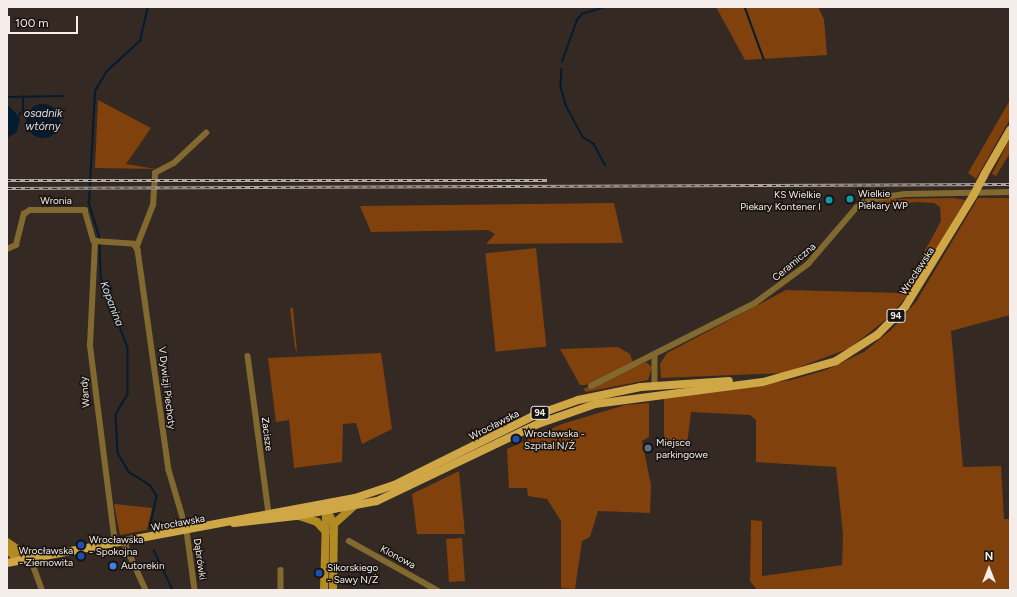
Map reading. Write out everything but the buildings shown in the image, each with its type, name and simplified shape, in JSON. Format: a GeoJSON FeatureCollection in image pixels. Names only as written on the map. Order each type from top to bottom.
{"type":"FeatureCollection","features":[{"type":"Feature","properties":{"kind":"main road","name":"Wrocławska"},"geometry":{"type":"LineString","coordinates":[[7,563],[32,560],[234,523],[299,516],[353,506],[407,489],[538,424],[580,408],[625,398],[772,379],[836,361],[877,335],[918,290],[1010,130]]}},
{"type":"Feature","properties":{"kind":"main road","name":"Wrocławska"},"geometry":{"type":"LineString","coordinates":[[234,523],[269,514],[343,500],[394,485],[554,408],[608,392],[655,386],[772,379]]}},
{"type":"Feature","properties":{"kind":"street","name":"V Dywizji Piechoty"},"geometry":{"type":"LineString","coordinates":[[187,531],[169,470],[137,246],[153,205],[155,173],[174,163],[206,133]]}},
{"type":"Feature","properties":{"kind":"street","name":"Ceramiczna"},"geometry":{"type":"LineString","coordinates":[[591,386],[755,303],[783,284],[821,252],[856,208],[869,199],[905,194],[1010,192]]}},
{"type":"Feature","properties":{"kind":"street","name":"Wandy"},"geometry":{"type":"LineString","coordinates":[[85,210],[95,241],[90,345],[115,544]]}},
{"type":"Feature","properties":{"kind":"street","name":"Wronia"},"geometry":{"type":"LineString","coordinates":[[7,249],[16,245],[26,211],[85,210]]}},
{"type":"Feature","properties":{"kind":"street"},"geometry":{"type":"LineString","coordinates":[[95,241],[137,246]]}},
{"type":"Feature","properties":{"kind":"street"},"geometry":{"type":"LineString","coordinates":[[655,354],[655,386]]}},
{"type":"Feature","properties":{"kind":"street","name":"Zacisze"},"geometry":{"type":"LineString","coordinates":[[248,356],[269,514]]}},
{"type":"Feature","properties":{"kind":"street"},"geometry":{"type":"LineString","coordinates":[[324,590],[326,532],[329,511],[343,500]]}},
{"type":"Feature","properties":{"kind":"street"},"geometry":{"type":"LineString","coordinates":[[317,506],[329,511],[334,524],[333,590]]}},
{"type":"Feature","properties":{"kind":"street"},"geometry":{"type":"LineString","coordinates":[[334,524],[353,506]]}},
{"type":"Feature","properties":{"kind":"street"},"geometry":{"type":"LineString","coordinates":[[299,516],[316,522],[326,532]]}},
{"type":"Feature","properties":{"kind":"street","name":"Dąbrówki"},"geometry":{"type":"LineString","coordinates":[[187,531],[195,590]]}},
{"type":"Feature","properties":{"kind":"street","name":"Klonowa"},"geometry":{"type":"LineString","coordinates":[[349,541],[437,590]]}},
{"type":"Feature","properties":{"kind":"street"},"geometry":{"type":"LineString","coordinates":[[7,542],[19,561]]}},
{"type":"Feature","properties":{"kind":"street"},"geometry":{"type":"LineString","coordinates":[[124,542],[146,590]]}},
{"type":"Feature","properties":{"kind":"street"},"geometry":{"type":"LineString","coordinates":[[11,549],[32,560],[42,590]]}},
{"type":"Feature","properties":{"kind":"street"},"geometry":{"type":"LineString","coordinates":[[281,570],[281,590]]}},
{"type":"Feature","properties":{"kind":"shaded area"},"geometry":{"type":"Polygon","coordinates":[[[716,7],[818,7],[824,19],[827,55],[745,60],[716,7]]]}},
{"type":"Feature","properties":{"kind":"shaded area"},"geometry":{"type":"Polygon","coordinates":[[[98,100],[151,128],[126,164],[156,169],[95,168],[98,100]]]}},
{"type":"Feature","properties":{"kind":"shaded area"},"geometry":{"type":"Polygon","coordinates":[[[1010,100],[1010,119],[976,179],[968,173],[1010,100]]]}},
{"type":"Feature","properties":{"kind":"shaded area"},"geometry":{"type":"Polygon","coordinates":[[[1010,138],[1010,153],[996,176],[992,174],[1010,138]]]}},
{"type":"Feature","properties":{"kind":"shaded area"},"geometry":{"type":"Polygon","coordinates":[[[953,198],[965,200],[915,287],[889,317],[850,348],[784,373],[661,378],[660,364],[667,353],[786,290],[902,293],[941,221],[940,207],[934,203],[916,202],[863,209],[867,204],[884,199],[953,198]]]}},
{"type":"Feature","properties":{"kind":"shaded area"},"geometry":{"type":"Polygon","coordinates":[[[978,198],[1010,198],[1010,315],[951,331],[963,467],[1001,466],[1004,519],[1010,519],[1010,590],[757,590],[750,581],[751,520],[762,521],[762,576],[842,565],[843,534],[836,467],[756,462],[756,420],[750,415],[691,412],[687,445],[664,445],[664,399],[791,380],[826,370],[864,352],[891,330],[916,302],[978,198]]]}},
{"type":"Feature","properties":{"kind":"shaded area"},"geometry":{"type":"Polygon","coordinates":[[[614,203],[623,243],[486,244],[495,234],[488,230],[371,232],[360,206],[614,203]]]}},
{"type":"Feature","properties":{"kind":"shaded area"},"geometry":{"type":"Polygon","coordinates":[[[536,248],[546,346],[496,352],[485,253],[536,248]]]}},
{"type":"Feature","properties":{"kind":"shaded area"},"geometry":{"type":"Polygon","coordinates":[[[290,308],[293,308],[297,353],[295,348],[290,308]]]}},
{"type":"Feature","properties":{"kind":"shaded area"},"geometry":{"type":"Polygon","coordinates":[[[618,347],[630,354],[633,363],[586,385],[580,385],[560,349],[618,347]]]}},
{"type":"Feature","properties":{"kind":"shaded area"},"geometry":{"type":"Polygon","coordinates":[[[381,353],[392,429],[362,444],[356,423],[343,424],[342,462],[294,468],[289,420],[276,422],[268,358],[381,353]]]}},
{"type":"Feature","properties":{"kind":"shaded area"},"geometry":{"type":"Polygon","coordinates":[[[646,362],[652,367],[648,380],[586,392],[583,389],[646,362]]]}},
{"type":"Feature","properties":{"kind":"shaded area"},"geometry":{"type":"Polygon","coordinates":[[[649,403],[649,437],[642,441],[651,485],[650,513],[598,511],[590,537],[582,541],[575,589],[561,588],[561,521],[547,499],[528,496],[527,488],[509,488],[507,449],[562,424],[625,405],[649,403]]]}},
{"type":"Feature","properties":{"kind":"shaded area"},"geometry":{"type":"Polygon","coordinates":[[[459,471],[465,534],[417,534],[412,494],[459,471]]]}},
{"type":"Feature","properties":{"kind":"shaded area"},"geometry":{"type":"Polygon","coordinates":[[[114,504],[152,508],[147,530],[120,535],[114,504]]]}},
{"type":"Feature","properties":{"kind":"shaded area"},"geometry":{"type":"Polygon","coordinates":[[[462,538],[465,581],[449,582],[446,539],[462,538]]]}},
{"type":"Feature","properties":{"kind":"water","name":"osadnik wtórny"},"geometry":{"type":"Polygon","coordinates":[[[7,104],[20,118],[17,132],[7,138],[7,104]]]}},
{"type":"Feature","properties":{"kind":"water","name":"osadnik wtórny"},"geometry":{"type":"Polygon","coordinates":[[[40,104],[46,104],[55,109],[59,115],[59,127],[55,133],[46,138],[40,138],[31,133],[26,124],[26,118],[31,109],[40,104]]]}},
{"type":"Feature","properties":{"kind":"waterway","name":"Kopanina"},"geometry":{"type":"LineString","coordinates":[[100,240],[89,203],[95,91],[107,71],[140,41],[148,7]]}},
{"type":"Feature","properties":{"kind":"waterway"},"geometry":{"type":"LineString","coordinates":[[562,62],[577,20],[582,14],[605,7]]}},
{"type":"Feature","properties":{"kind":"waterway"},"geometry":{"type":"LineString","coordinates":[[745,7],[764,59]]}},
{"type":"Feature","properties":{"kind":"waterway"},"geometry":{"type":"LineString","coordinates":[[562,69],[561,87],[566,105],[583,137],[594,144],[605,165]]}},
{"type":"Feature","properties":{"kind":"waterway"},"geometry":{"type":"LineString","coordinates":[[7,97],[63,96]]}},
{"type":"Feature","properties":{"kind":"waterway"},"geometry":{"type":"LineString","coordinates":[[19,115],[23,111],[23,97]]}},
{"type":"Feature","properties":{"kind":"waterway"},"geometry":{"type":"LineString","coordinates":[[23,111],[27,117]]}},
{"type":"Feature","properties":{"kind":"waterway","name":"Kopanina"},"geometry":{"type":"LineString","coordinates":[[100,244],[101,277],[128,348],[128,394],[116,415],[118,453],[129,472],[150,485],[157,496],[150,528]]}},
{"type":"Feature","properties":{"kind":"waterway","name":"Kopanina"},"geometry":{"type":"LineString","coordinates":[[154,550],[173,590]]}},
{"type":"Feature","properties":{"kind":"railway"},"geometry":{"type":"LineString","coordinates":[[7,180],[547,180]]}},
{"type":"Feature","properties":{"kind":"railway"},"geometry":{"type":"LineString","coordinates":[[7,188],[1010,184]]}},
{"type":"Feature","properties":{"kind":"place","name":"Wielkie Piekary WP"},"geometry":{"type":"Point","coordinates":[850,199]}},
{"type":"Feature","properties":{"kind":"place","name":"KS Wielkie Piekary Kontener I"},"geometry":{"type":"Point","coordinates":[829,200]}},
{"type":"Feature","properties":{"kind":"place","name":"Wrocławska - Szpital N/Ż"},"geometry":{"type":"Point","coordinates":[516,439]}},
{"type":"Feature","properties":{"kind":"place","name":"Miejsce parkingowe"},"geometry":{"type":"Point","coordinates":[648,448]}},
{"type":"Feature","properties":{"kind":"place","name":"Wrocławska - Spokojna"},"geometry":{"type":"Point","coordinates":[81,545]}},
{"type":"Feature","properties":{"kind":"place","name":"Wrocławska - Ziemowita"},"geometry":{"type":"Point","coordinates":[81,556]}},
{"type":"Feature","properties":{"kind":"place","name":"Autorekin"},"geometry":{"type":"Point","coordinates":[113,566]}},
{"type":"Feature","properties":{"kind":"place","name":"Sikorskiego - Sawy N/Ż"},"geometry":{"type":"Point","coordinates":[319,573]}}]}
